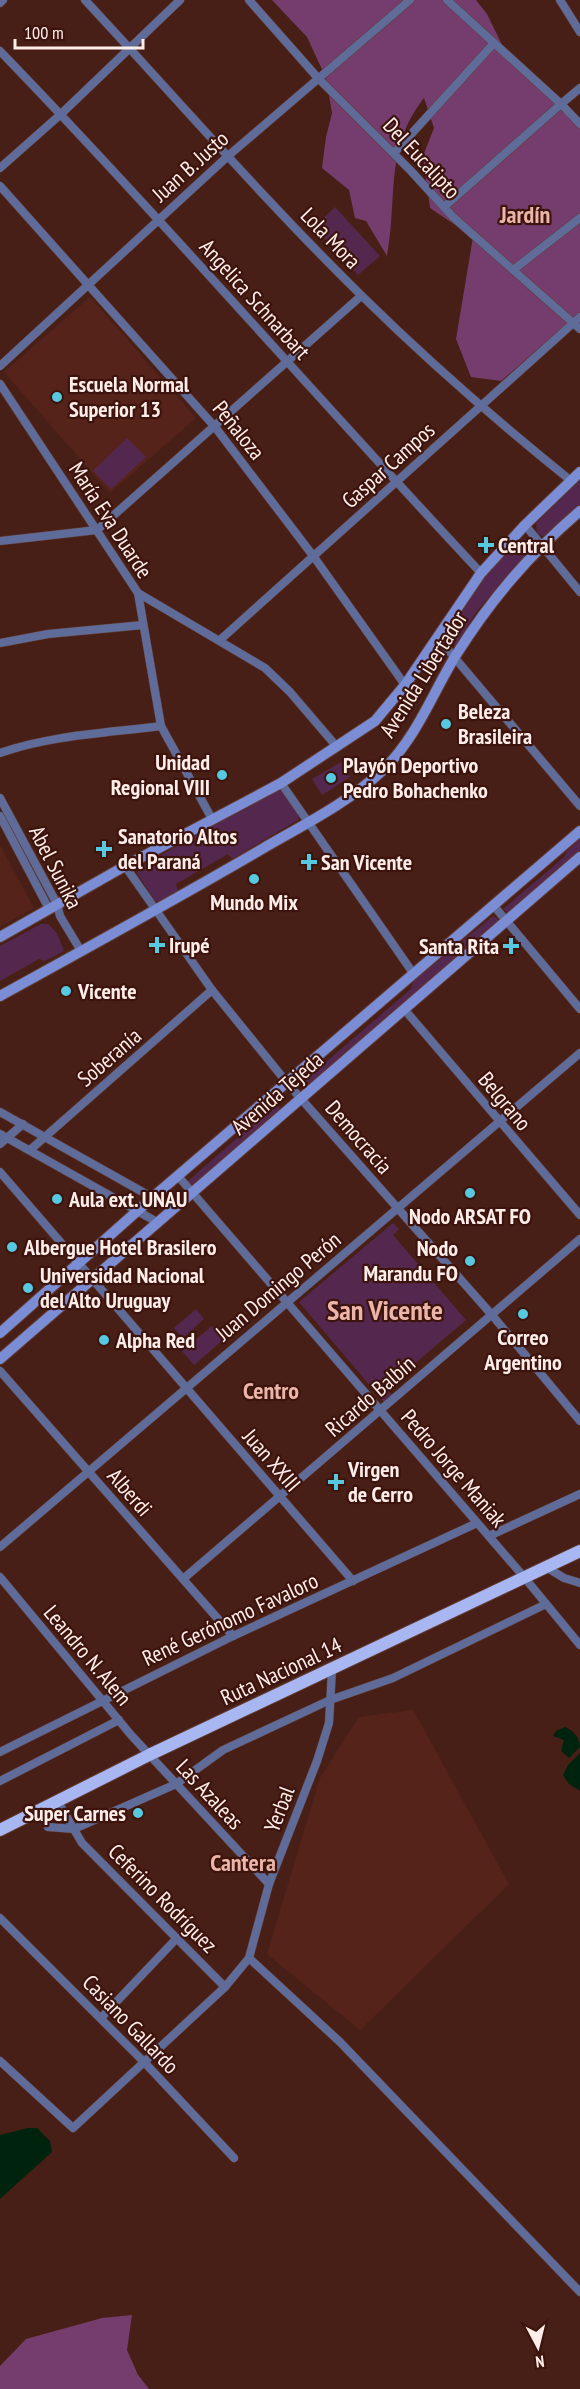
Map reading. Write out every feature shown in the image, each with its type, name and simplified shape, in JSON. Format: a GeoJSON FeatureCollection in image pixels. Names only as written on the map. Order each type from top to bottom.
{"type":"FeatureCollection","features":[{"type":"Feature","properties":{"kind":"highway","name":"Ruta Nacional 14"},"geometry":{"type":"LineString","coordinates":[[0,1830],[150,1755],[580,1551]]}},
{"type":"Feature","properties":{"kind":"main road","name":"Avenida Libertador"},"geometry":{"type":"LineString","coordinates":[[0,936],[281,783],[375,721],[405,685],[481,573],[525,525],[580,472]]}},
{"type":"Feature","properties":{"kind":"main road","name":"Avenida Libertador"},"geometry":{"type":"LineString","coordinates":[[0,996],[155,912],[352,796],[384,769],[413,735],[455,657],[492,600],[541,545],[580,511]]}},
{"type":"Feature","properties":{"kind":"main road","name":"Avenida Tejeda"},"geometry":{"type":"LineString","coordinates":[[0,1333],[81,1264],[153,1197],[288,1084],[413,973],[495,906],[580,831]]}},
{"type":"Feature","properties":{"kind":"main road","name":"Avenida Tejeda"},"geometry":{"type":"LineString","coordinates":[[0,1359],[580,857]]}},
{"type":"Feature","properties":{"kind":"street","name":"Lola Mora"},"geometry":{"type":"LineString","coordinates":[[85,0],[361,296],[479,406],[570,480]]}},
{"type":"Feature","properties":{"kind":"street"},"geometry":{"type":"LineString","coordinates":[[0,168],[61,114],[180,0]]}},
{"type":"Feature","properties":{"kind":"street","name":"Del Eucalipto"},"geometry":{"type":"LineString","coordinates":[[249,0],[317,77],[394,153],[444,207],[577,326]]}},
{"type":"Feature","properties":{"kind":"street","name":"Juan B. Justo"},"geometry":{"type":"LineString","coordinates":[[0,366],[228,156],[317,77],[410,0]]}},
{"type":"Feature","properties":{"kind":"street"},"geometry":{"type":"LineString","coordinates":[[447,0],[580,124]]}},
{"type":"Feature","properties":{"kind":"street"},"geometry":{"type":"LineString","coordinates":[[560,0],[580,32]]}},
{"type":"Feature","properties":{"kind":"street"},"geometry":{"type":"LineString","coordinates":[[394,153],[494,43]]}},
{"type":"Feature","properties":{"kind":"street","name":"Angelica Schnarbart"},"geometry":{"type":"LineString","coordinates":[[0,51],[159,218],[396,483],[481,573]]}},
{"type":"Feature","properties":{"kind":"street"},"geometry":{"type":"LineString","coordinates":[[444,207],[580,88]]}},
{"type":"Feature","properties":{"kind":"street","name":"Peñaloza"},"geometry":{"type":"LineString","coordinates":[[0,186],[215,427],[314,556],[405,685]]}},
{"type":"Feature","properties":{"kind":"street"},"geometry":{"type":"LineString","coordinates":[[513,270],[580,218]]}},
{"type":"Feature","properties":{"kind":"street"},"geometry":{"type":"LineString","coordinates":[[0,541],[97,530],[215,427],[286,360],[361,296]]}},
{"type":"Feature","properties":{"kind":"street","name":"Gaspar Campos"},"geometry":{"type":"LineString","coordinates":[[220,640],[479,406],[577,326],[580,317]]}},
{"type":"Feature","properties":{"kind":"street","name":"María Eva Duarde"},"geometry":{"type":"LineString","coordinates":[[0,384],[138,593],[161,726],[212,819]]}},
{"type":"Feature","properties":{"kind":"street"},"geometry":{"type":"LineString","coordinates":[[525,525],[580,592]]}},
{"type":"Feature","properties":{"kind":"street"},"geometry":{"type":"LineString","coordinates":[[138,593],[265,668],[290,692],[337,747]]}},
{"type":"Feature","properties":{"kind":"street"},"geometry":{"type":"LineString","coordinates":[[0,643],[48,634],[142,625]]}},
{"type":"Feature","properties":{"kind":"street"},"geometry":{"type":"LineString","coordinates":[[438,638],[580,806]]}},
{"type":"Feature","properties":{"kind":"street"},"geometry":{"type":"LineString","coordinates":[[0,753],[22,745],[55,739],[161,726]]}},
{"type":"Feature","properties":{"kind":"street"},"geometry":{"type":"LineString","coordinates":[[281,783],[413,973]]}},
{"type":"Feature","properties":{"kind":"street","name":"Abel Sunika"},"geometry":{"type":"LineString","coordinates":[[0,798],[53,906]]}},
{"type":"Feature","properties":{"kind":"street","name":"Abel Sunika"},"geometry":{"type":"LineString","coordinates":[[0,816],[81,951]]}},
{"type":"Feature","properties":{"kind":"street","name":"Democracia"},"geometry":{"type":"LineString","coordinates":[[125,866],[155,912],[212,990],[288,1084],[492,1315],[580,1421]]}},
{"type":"Feature","properties":{"kind":"street"},"geometry":{"type":"LineString","coordinates":[[495,906],[580,1009]]}},
{"type":"Feature","properties":{"kind":"street","name":"Soberanía"},"geometry":{"type":"LineString","coordinates":[[30,1150],[212,990]]}},
{"type":"Feature","properties":{"kind":"street","name":"Belgrano"},"geometry":{"type":"LineString","coordinates":[[404,1009],[580,1215]]}},
{"type":"Feature","properties":{"kind":"street","name":"Juan Domingo Perón"},"geometry":{"type":"LineString","coordinates":[[0,1546],[580,1053]]}},
{"type":"Feature","properties":{"kind":"street"},"geometry":{"type":"LineString","coordinates":[[0,1112],[173,1209]]}},
{"type":"Feature","properties":{"kind":"street"},"geometry":{"type":"LineString","coordinates":[[0,1144],[23,1124]]}},
{"type":"Feature","properties":{"kind":"street"},"geometry":{"type":"LineString","coordinates":[[0,1134],[157,1222]]}},
{"type":"Feature","properties":{"kind":"street","name":"Juan XXIII"},"geometry":{"type":"LineString","coordinates":[[0,1172],[353,1581]]}},
{"type":"Feature","properties":{"kind":"street","name":"Pedro Jorge Maniak"},"geometry":{"type":"LineString","coordinates":[[178,1176],[489,1536],[580,1645]]}},
{"type":"Feature","properties":{"kind":"street","name":"Ricardo Balbín"},"geometry":{"type":"LineString","coordinates":[[183,1579],[580,1239]]}},
{"type":"Feature","properties":{"kind":"street","name":"Alberdi"},"geometry":{"type":"LineString","coordinates":[[0,1371],[233,1636]]}},
{"type":"Feature","properties":{"kind":"street"},"geometry":{"type":"LineString","coordinates":[[489,1536],[580,1494]]}},
{"type":"Feature","properties":{"kind":"street","name":"René Gerónomo Favaloro"},"geometry":{"type":"LineString","coordinates":[[0,1752],[233,1636],[477,1523]]}},
{"type":"Feature","properties":{"kind":"street"},"geometry":{"type":"LineString","coordinates":[[546,1568],[564,1578],[580,1583]]}},
{"type":"Feature","properties":{"kind":"street","name":"Leandro N. Alem"},"geometry":{"type":"LineString","coordinates":[[0,1577],[150,1755]]}},
{"type":"Feature","properties":{"kind":"street"},"geometry":{"type":"LineString","coordinates":[[48,1827],[74,1829],[176,1784],[223,1750],[330,1700],[393,1678],[546,1604]]}},
{"type":"Feature","properties":{"kind":"street","name":"Yerbal"},"geometry":{"type":"LineString","coordinates":[[249,1959],[268,1884],[317,1761],[329,1722],[332,1670]]}},
{"type":"Feature","properties":{"kind":"street"},"geometry":{"type":"LineString","coordinates":[[0,1781],[119,1720]]}},
{"type":"Feature","properties":{"kind":"street","name":"Las Azaleas"},"geometry":{"type":"LineString","coordinates":[[150,1755],[268,1884]]}},
{"type":"Feature","properties":{"kind":"street","name":"Ceferino Rodríguez"},"geometry":{"type":"LineString","coordinates":[[58,1802],[82,1843],[225,1986],[249,1959]]}},
{"type":"Feature","properties":{"kind":"street","name":"Casiano Gallardo"},"geometry":{"type":"LineString","coordinates":[[0,1918],[145,2063],[234,2158]]}},
{"type":"Feature","properties":{"kind":"street"},"geometry":{"type":"LineString","coordinates":[[101,2018],[177,1938]]}},
{"type":"Feature","properties":{"kind":"street"},"geometry":{"type":"LineString","coordinates":[[249,1959],[340,2042],[580,2292]]}},
{"type":"Feature","properties":{"kind":"street"},"geometry":{"type":"LineString","coordinates":[[0,2061],[73,2128],[225,1986]]}},
{"type":"Feature","properties":{"kind":"shaded area"},"geometry":{"type":"Polygon","coordinates":[[[272,0],[476,0],[487,14],[507,55],[580,128],[580,312],[501,381],[471,377],[456,339],[473,237],[430,208],[423,156],[434,128],[424,98],[411,117],[398,155],[387,256],[366,221],[355,218],[349,190],[322,168],[332,113],[326,78],[307,37],[272,0]]]}},
{"type":"Feature","properties":{"kind":"shaded area"},"geometry":{"type":"Polygon","coordinates":[[[335,207],[380,256],[358,275],[314,227],[335,207]]]}},
{"type":"Feature","properties":{"kind":"shaded area"},"geometry":{"type":"Polygon","coordinates":[[[90,297],[196,418],[110,493],[4,372],[90,297]]]}},
{"type":"Feature","properties":{"kind":"shaded area"},"geometry":{"type":"Polygon","coordinates":[[[127,438],[146,457],[111,489],[93,471],[127,438]]]}},
{"type":"Feature","properties":{"kind":"shaded area"},"geometry":{"type":"Polygon","coordinates":[[[580,480],[580,506],[546,535],[541,536],[537,533],[536,523],[580,480]]]}},
{"type":"Feature","properties":{"kind":"shaded area"},"geometry":{"type":"Polygon","coordinates":[[[525,539],[530,550],[476,612],[456,645],[449,644],[446,639],[450,626],[466,600],[517,540],[525,539]]]}},
{"type":"Feature","properties":{"kind":"shaded area","name":"Playón Deportivo Pedro Bohachenko"},"geometry":{"type":"Polygon","coordinates":[[[341,762],[350,777],[322,795],[312,779],[341,762]]]}},
{"type":"Feature","properties":{"kind":"shaded area"},"geometry":{"type":"Polygon","coordinates":[[[277,789],[282,791],[299,816],[298,820],[232,859],[228,854],[176,884],[178,892],[162,902],[155,901],[137,873],[140,867],[277,789]]]}},
{"type":"Feature","properties":{"kind":"shaded area"},"geometry":{"type":"Polygon","coordinates":[[[580,839],[580,852],[509,914],[503,909],[564,857],[580,839]]]}},
{"type":"Feature","properties":{"kind":"shaded area"},"geometry":{"type":"Polygon","coordinates":[[[0,845],[34,908],[0,927],[0,845]]]}},
{"type":"Feature","properties":{"kind":"shaded area"},"geometry":{"type":"Polygon","coordinates":[[[493,916],[498,919],[498,923],[311,1083],[303,1081],[412,988],[413,981],[493,916]]]}},
{"type":"Feature","properties":{"kind":"shaded area"},"geometry":{"type":"Polygon","coordinates":[[[41,924],[48,924],[57,933],[64,951],[45,961],[39,959],[0,981],[0,946],[41,924]]]}},
{"type":"Feature","properties":{"kind":"shaded area"},"geometry":{"type":"Polygon","coordinates":[[[276,1104],[281,1109],[193,1185],[189,1185],[188,1181],[276,1104]]]}},
{"type":"Feature","properties":{"kind":"shaded area"},"geometry":{"type":"Polygon","coordinates":[[[393,1223],[399,1229],[393,1235],[466,1320],[386,1388],[392,1396],[384,1402],[299,1302],[393,1223]]]}},
{"type":"Feature","properties":{"kind":"shaded area"},"geometry":{"type":"Polygon","coordinates":[[[196,1309],[204,1319],[183,1338],[174,1328],[196,1309]]]}},
{"type":"Feature","properties":{"kind":"shaded area"},"geometry":{"type":"Polygon","coordinates":[[[212,1326],[223,1340],[194,1365],[182,1351],[212,1326]]]}},
{"type":"Feature","properties":{"kind":"shaded area"},"geometry":{"type":"Polygon","coordinates":[[[413,1710],[509,1884],[360,2030],[267,1954],[320,1778],[359,1717],[413,1710]]]}},
{"type":"Feature","properties":{"kind":"shaded area"},"geometry":{"type":"Polygon","coordinates":[[[565,1727],[576,1735],[580,1747],[569,1758],[561,1751],[564,1740],[553,1736],[556,1731],[565,1727]]]}},
{"type":"Feature","properties":{"kind":"shaded area"},"geometry":{"type":"Polygon","coordinates":[[[580,1753],[580,1791],[569,1784],[563,1775],[568,1765],[580,1753]]]}},
{"type":"Feature","properties":{"kind":"shaded area"},"geometry":{"type":"Polygon","coordinates":[[[37,2128],[50,2141],[52,2152],[0,2199],[0,2135],[37,2128]]]}},
{"type":"Feature","properties":{"kind":"shaded area"},"geometry":{"type":"Polygon","coordinates":[[[132,2315],[127,2350],[138,2375],[149,2389],[0,2389],[0,2366],[26,2339],[102,2318],[132,2315]]]}},
{"type":"Feature","properties":{"kind":"place","name":"Escuela Normal Superior 13"},"geometry":{"type":"Point","coordinates":[57,397]}},
{"type":"Feature","properties":{"kind":"place","name":"Central"},"geometry":{"type":"Point","coordinates":[486,545]}},
{"type":"Feature","properties":{"kind":"place","name":"Beleza Brasileira"},"geometry":{"type":"Point","coordinates":[446,724]}},
{"type":"Feature","properties":{"kind":"place","name":"Unidad Regional VIII"},"geometry":{"type":"Point","coordinates":[222,775]}},
{"type":"Feature","properties":{"kind":"place","name":"Playón Deportivo Pedro Bohachenko"},"geometry":{"type":"Point","coordinates":[331,778]}},
{"type":"Feature","properties":{"kind":"place","name":"Sanatorio Altos del Paraná"},"geometry":{"type":"Point","coordinates":[104,849]}},
{"type":"Feature","properties":{"kind":"place","name":"San Vicente"},"geometry":{"type":"Point","coordinates":[309,862]}},
{"type":"Feature","properties":{"kind":"place","name":"Mundo Mix"},"geometry":{"type":"Point","coordinates":[254,879]}},
{"type":"Feature","properties":{"kind":"place","name":"Irupé"},"geometry":{"type":"Point","coordinates":[157,945]}},
{"type":"Feature","properties":{"kind":"place","name":"Santa Rita"},"geometry":{"type":"Point","coordinates":[511,946]}},
{"type":"Feature","properties":{"kind":"place","name":"Vicente"},"geometry":{"type":"Point","coordinates":[66,991]}},
{"type":"Feature","properties":{"kind":"place","name":"Nodo ARSAT FO"},"geometry":{"type":"Point","coordinates":[470,1193]}},
{"type":"Feature","properties":{"kind":"place","name":"Aula ext. UNAU"},"geometry":{"type":"Point","coordinates":[57,1199]}},
{"type":"Feature","properties":{"kind":"place","name":"Albergue Hotel Brasilero"},"geometry":{"type":"Point","coordinates":[12,1247]}},
{"type":"Feature","properties":{"kind":"place","name":"Nodo Marandu FO"},"geometry":{"type":"Point","coordinates":[470,1261]}},
{"type":"Feature","properties":{"kind":"place","name":"Universidad Nacional del Alto Uruguay"},"geometry":{"type":"Point","coordinates":[28,1288]}},
{"type":"Feature","properties":{"kind":"place","name":"Correo Argentino"},"geometry":{"type":"Point","coordinates":[523,1314]}},
{"type":"Feature","properties":{"kind":"place","name":"Alpha Red"},"geometry":{"type":"Point","coordinates":[104,1340]}},
{"type":"Feature","properties":{"kind":"place","name":"Virgen de Cerro"},"geometry":{"type":"Point","coordinates":[336,1482]}},
{"type":"Feature","properties":{"kind":"place","name":"Super Carnes"},"geometry":{"type":"Point","coordinates":[138,1813]}},
{"type":"Feature","properties":{"kind":"district","name":"Jardín"},"geometry":{"type":"Point","coordinates":[525,214]}},
{"type":"Feature","properties":{"kind":"district","name":"San Vicente"},"geometry":{"type":"Point","coordinates":[385,1309]}},
{"type":"Feature","properties":{"kind":"district","name":"Centro"},"geometry":{"type":"Point","coordinates":[271,1390]}},
{"type":"Feature","properties":{"kind":"district","name":"Cantera"},"geometry":{"type":"Point","coordinates":[243,1862]}}]}
